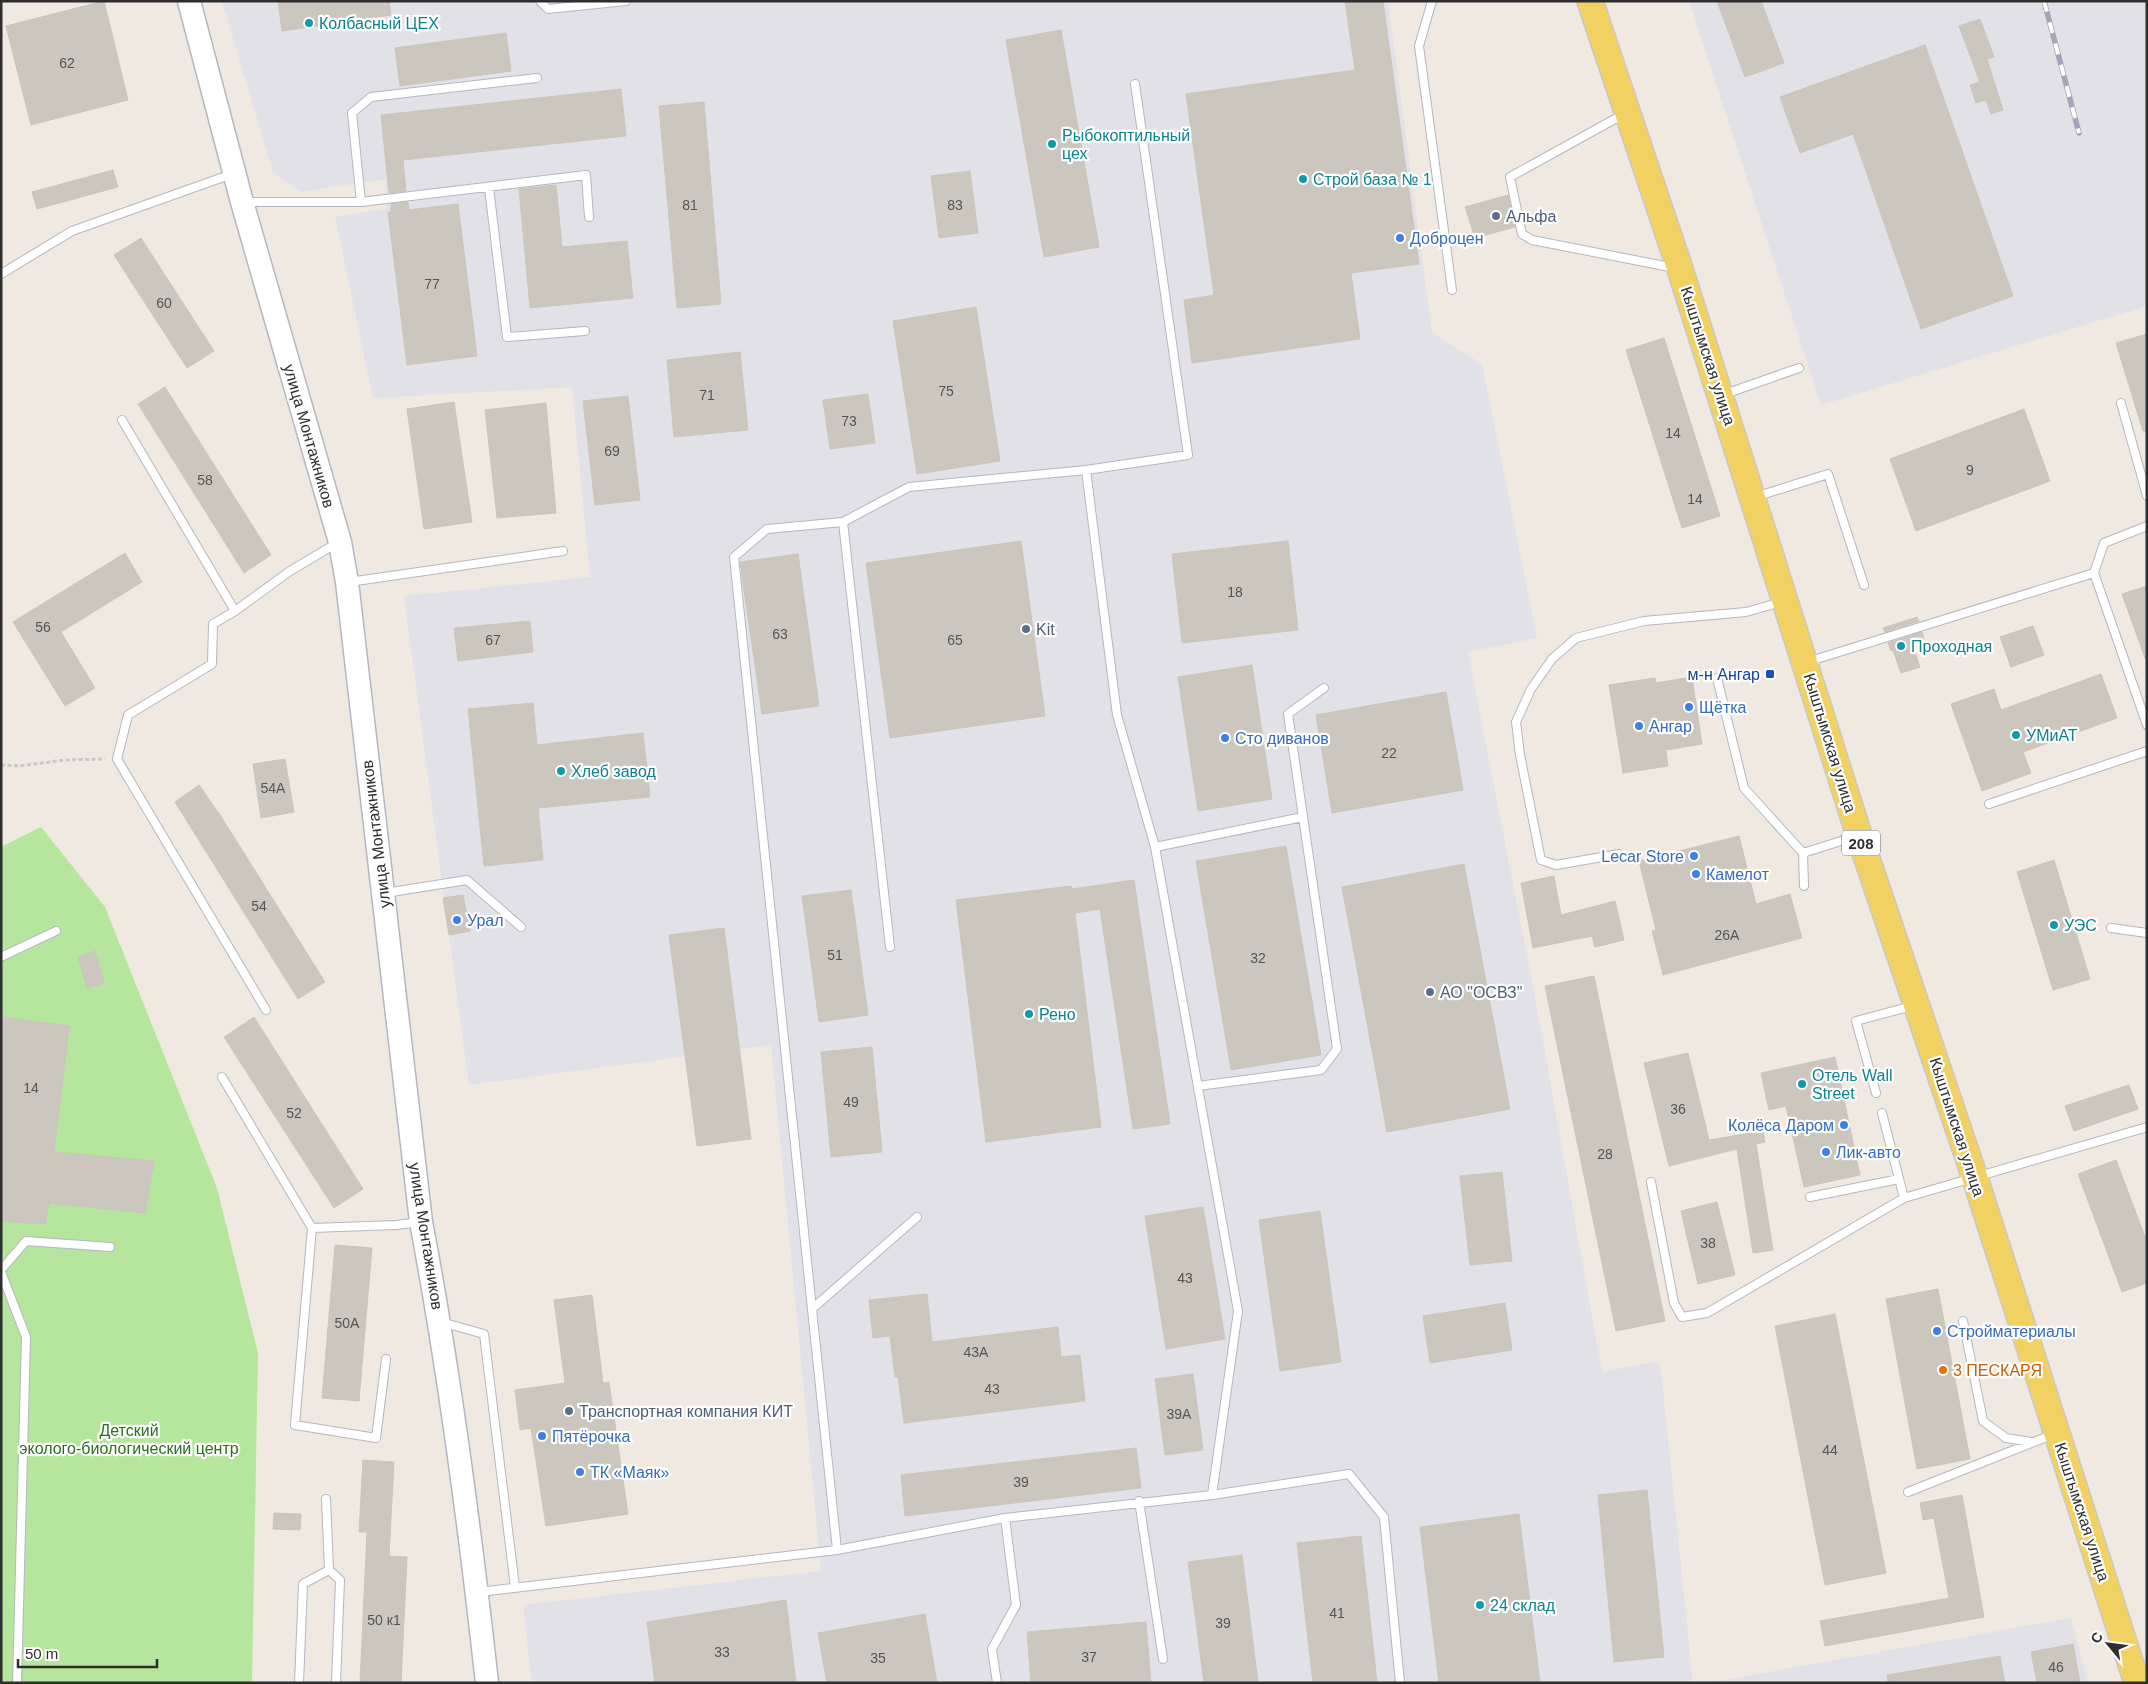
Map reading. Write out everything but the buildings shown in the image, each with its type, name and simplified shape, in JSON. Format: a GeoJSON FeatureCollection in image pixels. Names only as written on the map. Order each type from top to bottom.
{"type":"FeatureCollection","features":[{"type":"Feature","properties":{"kind":"main road","name":"Кыштымская улица"},"geometry":{"type":"LineString","coordinates":[[1590,1],[1680,269],[1859,835],[1975,1178],[2137,1683]]}},
{"type":"Feature","properties":{"kind":"street","name":"улица Монтажников"},"geometry":{"type":"LineString","coordinates":[[190,1],[242,202],[340,542],[347,582],[421,1222],[440,1322],[477,1592],[487,1683]]}},
{"type":"Feature","properties":{"kind":"lane"},"geometry":{"type":"LineString","coordinates":[[540,1],[548,8],[626,1]]}},
{"type":"Feature","properties":{"kind":"lane"},"geometry":{"type":"LineString","coordinates":[[1432,1],[1419,46],[1452,290]]}},
{"type":"Feature","properties":{"kind":"lane"},"geometry":{"type":"LineString","coordinates":[[361,202],[352,113],[371,96],[537,78]]}},
{"type":"Feature","properties":{"kind":"lane"},"geometry":{"type":"LineString","coordinates":[[837,1550],[734,557],[767,529],[842,522],[909,487],[1086,470],[1188,455],[1135,84]]}},
{"type":"Feature","properties":{"kind":"lane"},"geometry":{"type":"LineString","coordinates":[[1628,111],[1510,177],[1522,234],[1532,240],[1680,269]]}},
{"type":"Feature","properties":{"kind":"lane"},"geometry":{"type":"LineString","coordinates":[[1,274],[72,231],[235,173]]}},
{"type":"Feature","properties":{"kind":"lane"},"geometry":{"type":"LineString","coordinates":[[242,202],[361,202],[586,175],[589,217]]}},
{"type":"Feature","properties":{"kind":"lane"},"geometry":{"type":"LineString","coordinates":[[489,188],[507,337],[585,331]]}},
{"type":"Feature","properties":{"kind":"lane"},"geometry":{"type":"LineString","coordinates":[[1720,396],[1799,368]]}},
{"type":"Feature","properties":{"kind":"lane"},"geometry":{"type":"LineString","coordinates":[[2121,403],[2147,496]]}},
{"type":"Feature","properties":{"kind":"lane"},"geometry":{"type":"LineString","coordinates":[[122,420],[235,612]]}},
{"type":"Feature","properties":{"kind":"lane"},"geometry":{"type":"LineString","coordinates":[[1086,470],[1117,715],[1155,847],[1238,1311],[1212,1495]]}},
{"type":"Feature","properties":{"kind":"lane"},"geometry":{"type":"LineString","coordinates":[[1753,498],[1828,474],[1864,585]]}},
{"type":"Feature","properties":{"kind":"lane"},"geometry":{"type":"LineString","coordinates":[[842,522],[890,947]]}},
{"type":"Feature","properties":{"kind":"lane"},"geometry":{"type":"LineString","coordinates":[[2147,526],[2104,543],[2094,573],[2147,725]]}},
{"type":"Feature","properties":{"kind":"lane"},"geometry":{"type":"LineString","coordinates":[[266,1010],[117,759],[128,715],[212,664],[213,624],[235,612],[290,571],[340,542]]}},
{"type":"Feature","properties":{"kind":"lane"},"geometry":{"type":"LineString","coordinates":[[347,582],[563,552]]}},
{"type":"Feature","properties":{"kind":"lane"},"geometry":{"type":"LineString","coordinates":[[1805,663],[2094,573]]}},
{"type":"Feature","properties":{"kind":"lane"},"geometry":{"type":"LineString","coordinates":[[1619,854],[1556,866],[1541,860],[1520,755],[1516,722],[1531,689],[1552,659],[1576,638],[1644,621],[1746,612],[1786,601]]}},
{"type":"Feature","properties":{"kind":"lane"},"geometry":{"type":"LineString","coordinates":[[1717,678],[1744,788],[1804,853],[1804,886]]}},
{"type":"Feature","properties":{"kind":"lane"},"geometry":{"type":"LineString","coordinates":[[1198,1086],[1322,1070],[1337,1049],[1288,714],[1324,688]]}},
{"type":"Feature","properties":{"kind":"lane"},"geometry":{"type":"LineString","coordinates":[[1989,804],[2147,752]]}},
{"type":"Feature","properties":{"kind":"lane"},"geometry":{"type":"LineString","coordinates":[[1155,847],[1303,817]]}},
{"type":"Feature","properties":{"kind":"lane"},"geometry":{"type":"LineString","coordinates":[[1804,853],[1859,835]]}},
{"type":"Feature","properties":{"kind":"lane"},"geometry":{"type":"LineString","coordinates":[[383,893],[467,880],[521,927]]}},
{"type":"Feature","properties":{"kind":"lane"},"geometry":{"type":"LineString","coordinates":[[2111,928],[2147,932]]}},
{"type":"Feature","properties":{"kind":"lane"},"geometry":{"type":"LineString","coordinates":[[1,957],[56,931]]}},
{"type":"Feature","properties":{"kind":"lane"},"geometry":{"type":"LineString","coordinates":[[1876,1093],[1856,1021],[1916,1005]]}},
{"type":"Feature","properties":{"kind":"lane"},"geometry":{"type":"LineString","coordinates":[[222,1077],[312,1228],[295,1425],[376,1438],[386,1359]]}},
{"type":"Feature","properties":{"kind":"lane"},"geometry":{"type":"LineString","coordinates":[[1882,1113],[1904,1198]]}},
{"type":"Feature","properties":{"kind":"lane"},"geometry":{"type":"LineString","coordinates":[[1651,1182],[1674,1303],[1682,1317],[1707,1313],[1904,1198],[2147,1127]]}},
{"type":"Feature","properties":{"kind":"lane"},"geometry":{"type":"LineString","coordinates":[[1810,1198],[1899,1179]]}},
{"type":"Feature","properties":{"kind":"lane"},"geometry":{"type":"LineString","coordinates":[[812,1309],[917,1216]]}},
{"type":"Feature","properties":{"kind":"lane"},"geometry":{"type":"LineString","coordinates":[[312,1228],[396,1225],[421,1222]]}},
{"type":"Feature","properties":{"kind":"lane"},"geometry":{"type":"LineString","coordinates":[[16,1683],[26,1337],[1,1271],[26,1241],[110,1247]]}},
{"type":"Feature","properties":{"kind":"lane"},"geometry":{"type":"LineString","coordinates":[[1963,1321],[1983,1421],[2006,1438],[2033,1442]]}},
{"type":"Feature","properties":{"kind":"lane"},"geometry":{"type":"LineString","coordinates":[[440,1322],[484,1334],[515,1587]]}},
{"type":"Feature","properties":{"kind":"lane"},"geometry":{"type":"LineString","coordinates":[[1908,1492],[2056,1433]]}},
{"type":"Feature","properties":{"kind":"lane"},"geometry":{"type":"LineString","coordinates":[[477,1592],[837,1550],[1005,1518],[1139,1501],[1212,1495],[1349,1474],[1384,1516],[1400,1683]]}},
{"type":"Feature","properties":{"kind":"lane"},"geometry":{"type":"LineString","coordinates":[[326,1499],[329,1570],[340,1580],[336,1683]]}},
{"type":"Feature","properties":{"kind":"lane"},"geometry":{"type":"LineString","coordinates":[[1139,1501],[1163,1659]]}},
{"type":"Feature","properties":{"kind":"lane"},"geometry":{"type":"LineString","coordinates":[[997,1683],[992,1649],[1016,1605],[1005,1518]]}},
{"type":"Feature","properties":{"kind":"lane"},"geometry":{"type":"LineString","coordinates":[[299,1683],[303,1584],[329,1570]]}},
{"type":"Feature","properties":{"kind":"path"},"geometry":{"type":"LineString","coordinates":[[1,765],[19,766],[65,760],[117,759]]}},
{"type":"Feature","properties":{"kind":"shaded area"},"geometry":{"type":"Polygon","coordinates":[[[222,1],[1388,1],[1432,333],[1482,364],[1537,638],[1468,652],[1536,1002],[1602,1372],[1660,1361],[1693,1683],[532,1683],[523,1605],[821,1571],[771,1045],[469,1085],[404,596],[590,577],[572,387],[373,398],[335,217],[387,209],[385,179],[301,192],[273,172],[222,1]]]}},
{"type":"Feature","properties":{"kind":"shaded area"},"geometry":{"type":"Polygon","coordinates":[[[1689,1],[2147,1],[2147,306],[1821,405],[1689,1]]]}},
{"type":"Feature","properties":{"kind":"shaded area"},"geometry":{"type":"Polygon","coordinates":[[[2071,1618],[2088,1683],[1707,1683],[2071,1618]]]}},
{"type":"Feature","properties":{"kind":"green space","name":"Детский эколого-биологический центр"},"geometry":{"type":"Polygon","coordinates":[[[41,827],[105,907],[217,1188],[258,1353],[252,1683],[1,1683],[1,847],[41,827]]]}},
{"type":"Feature","properties":{"kind":"railway"},"geometry":{"type":"LineString","coordinates":[[2044,1],[2079,133]]}},
{"type":"Feature","properties":{"kind":"place","name":"Колбасный ЦЕХ"},"geometry":{"type":"Point","coordinates":[309,23]}},
{"type":"Feature","properties":{"kind":"place","name":"Рыбокоптильный цех"},"geometry":{"type":"Point","coordinates":[1052,144]}},
{"type":"Feature","properties":{"kind":"place","name":"Строй база № 1"},"geometry":{"type":"Point","coordinates":[1303,179]}},
{"type":"Feature","properties":{"kind":"place","name":"Альфа"},"geometry":{"type":"Point","coordinates":[1496,216]}},
{"type":"Feature","properties":{"kind":"place","name":"Доброцен"},"geometry":{"type":"Point","coordinates":[1400,238]}},
{"type":"Feature","properties":{"kind":"place","name":"Kit"},"geometry":{"type":"Point","coordinates":[1026,629]}},
{"type":"Feature","properties":{"kind":"place","name":"Проходная"},"geometry":{"type":"Point","coordinates":[1901,646]}},
{"type":"Feature","properties":{"kind":"place","name":"м-н Ангар"},"geometry":{"type":"Point","coordinates":[1770,674]}},
{"type":"Feature","properties":{"kind":"place","name":"Щётка"},"geometry":{"type":"Point","coordinates":[1689,707]}},
{"type":"Feature","properties":{"kind":"place","name":"Ангар"},"geometry":{"type":"Point","coordinates":[1639,726]}},
{"type":"Feature","properties":{"kind":"place","name":"УМиАТ"},"geometry":{"type":"Point","coordinates":[2016,735]}},
{"type":"Feature","properties":{"kind":"place","name":"Сто диванов"},"geometry":{"type":"Point","coordinates":[1225,738]}},
{"type":"Feature","properties":{"kind":"place","name":"Хлеб завод"},"geometry":{"type":"Point","coordinates":[561,771]}},
{"type":"Feature","properties":{"kind":"place","name":"Lecar Store"},"geometry":{"type":"Point","coordinates":[1694,856]}},
{"type":"Feature","properties":{"kind":"place","name":"Камелот"},"geometry":{"type":"Point","coordinates":[1696,874]}},
{"type":"Feature","properties":{"kind":"place","name":"Урал"},"geometry":{"type":"Point","coordinates":[457,920]}},
{"type":"Feature","properties":{"kind":"place","name":"УЭС"},"geometry":{"type":"Point","coordinates":[2054,925]}},
{"type":"Feature","properties":{"kind":"place","name":"АО \"ОСВЗ\""},"geometry":{"type":"Point","coordinates":[1430,992]}},
{"type":"Feature","properties":{"kind":"place","name":"Рено"},"geometry":{"type":"Point","coordinates":[1029,1014]}},
{"type":"Feature","properties":{"kind":"place","name":"Отель Wall Street"},"geometry":{"type":"Point","coordinates":[1802,1084]}},
{"type":"Feature","properties":{"kind":"place","name":"Колёса Даром"},"geometry":{"type":"Point","coordinates":[1844,1125]}},
{"type":"Feature","properties":{"kind":"place","name":"Лик-авто"},"geometry":{"type":"Point","coordinates":[1826,1152]}},
{"type":"Feature","properties":{"kind":"place","name":"Стройматериалы"},"geometry":{"type":"Point","coordinates":[1937,1331]}},
{"type":"Feature","properties":{"kind":"place","name":"3 ПЕСКАРЯ"},"geometry":{"type":"Point","coordinates":[1943,1370]}},
{"type":"Feature","properties":{"kind":"place","name":"Транспортная компания КИТ"},"geometry":{"type":"Point","coordinates":[569,1411]}},
{"type":"Feature","properties":{"kind":"place","name":"Пятёрочка"},"geometry":{"type":"Point","coordinates":[542,1436]}},
{"type":"Feature","properties":{"kind":"place","name":"ТК «Маяк»"},"geometry":{"type":"Point","coordinates":[580,1472]}},
{"type":"Feature","properties":{"kind":"place","name":"24 склад"},"geometry":{"type":"Point","coordinates":[1480,1605]}}]}
